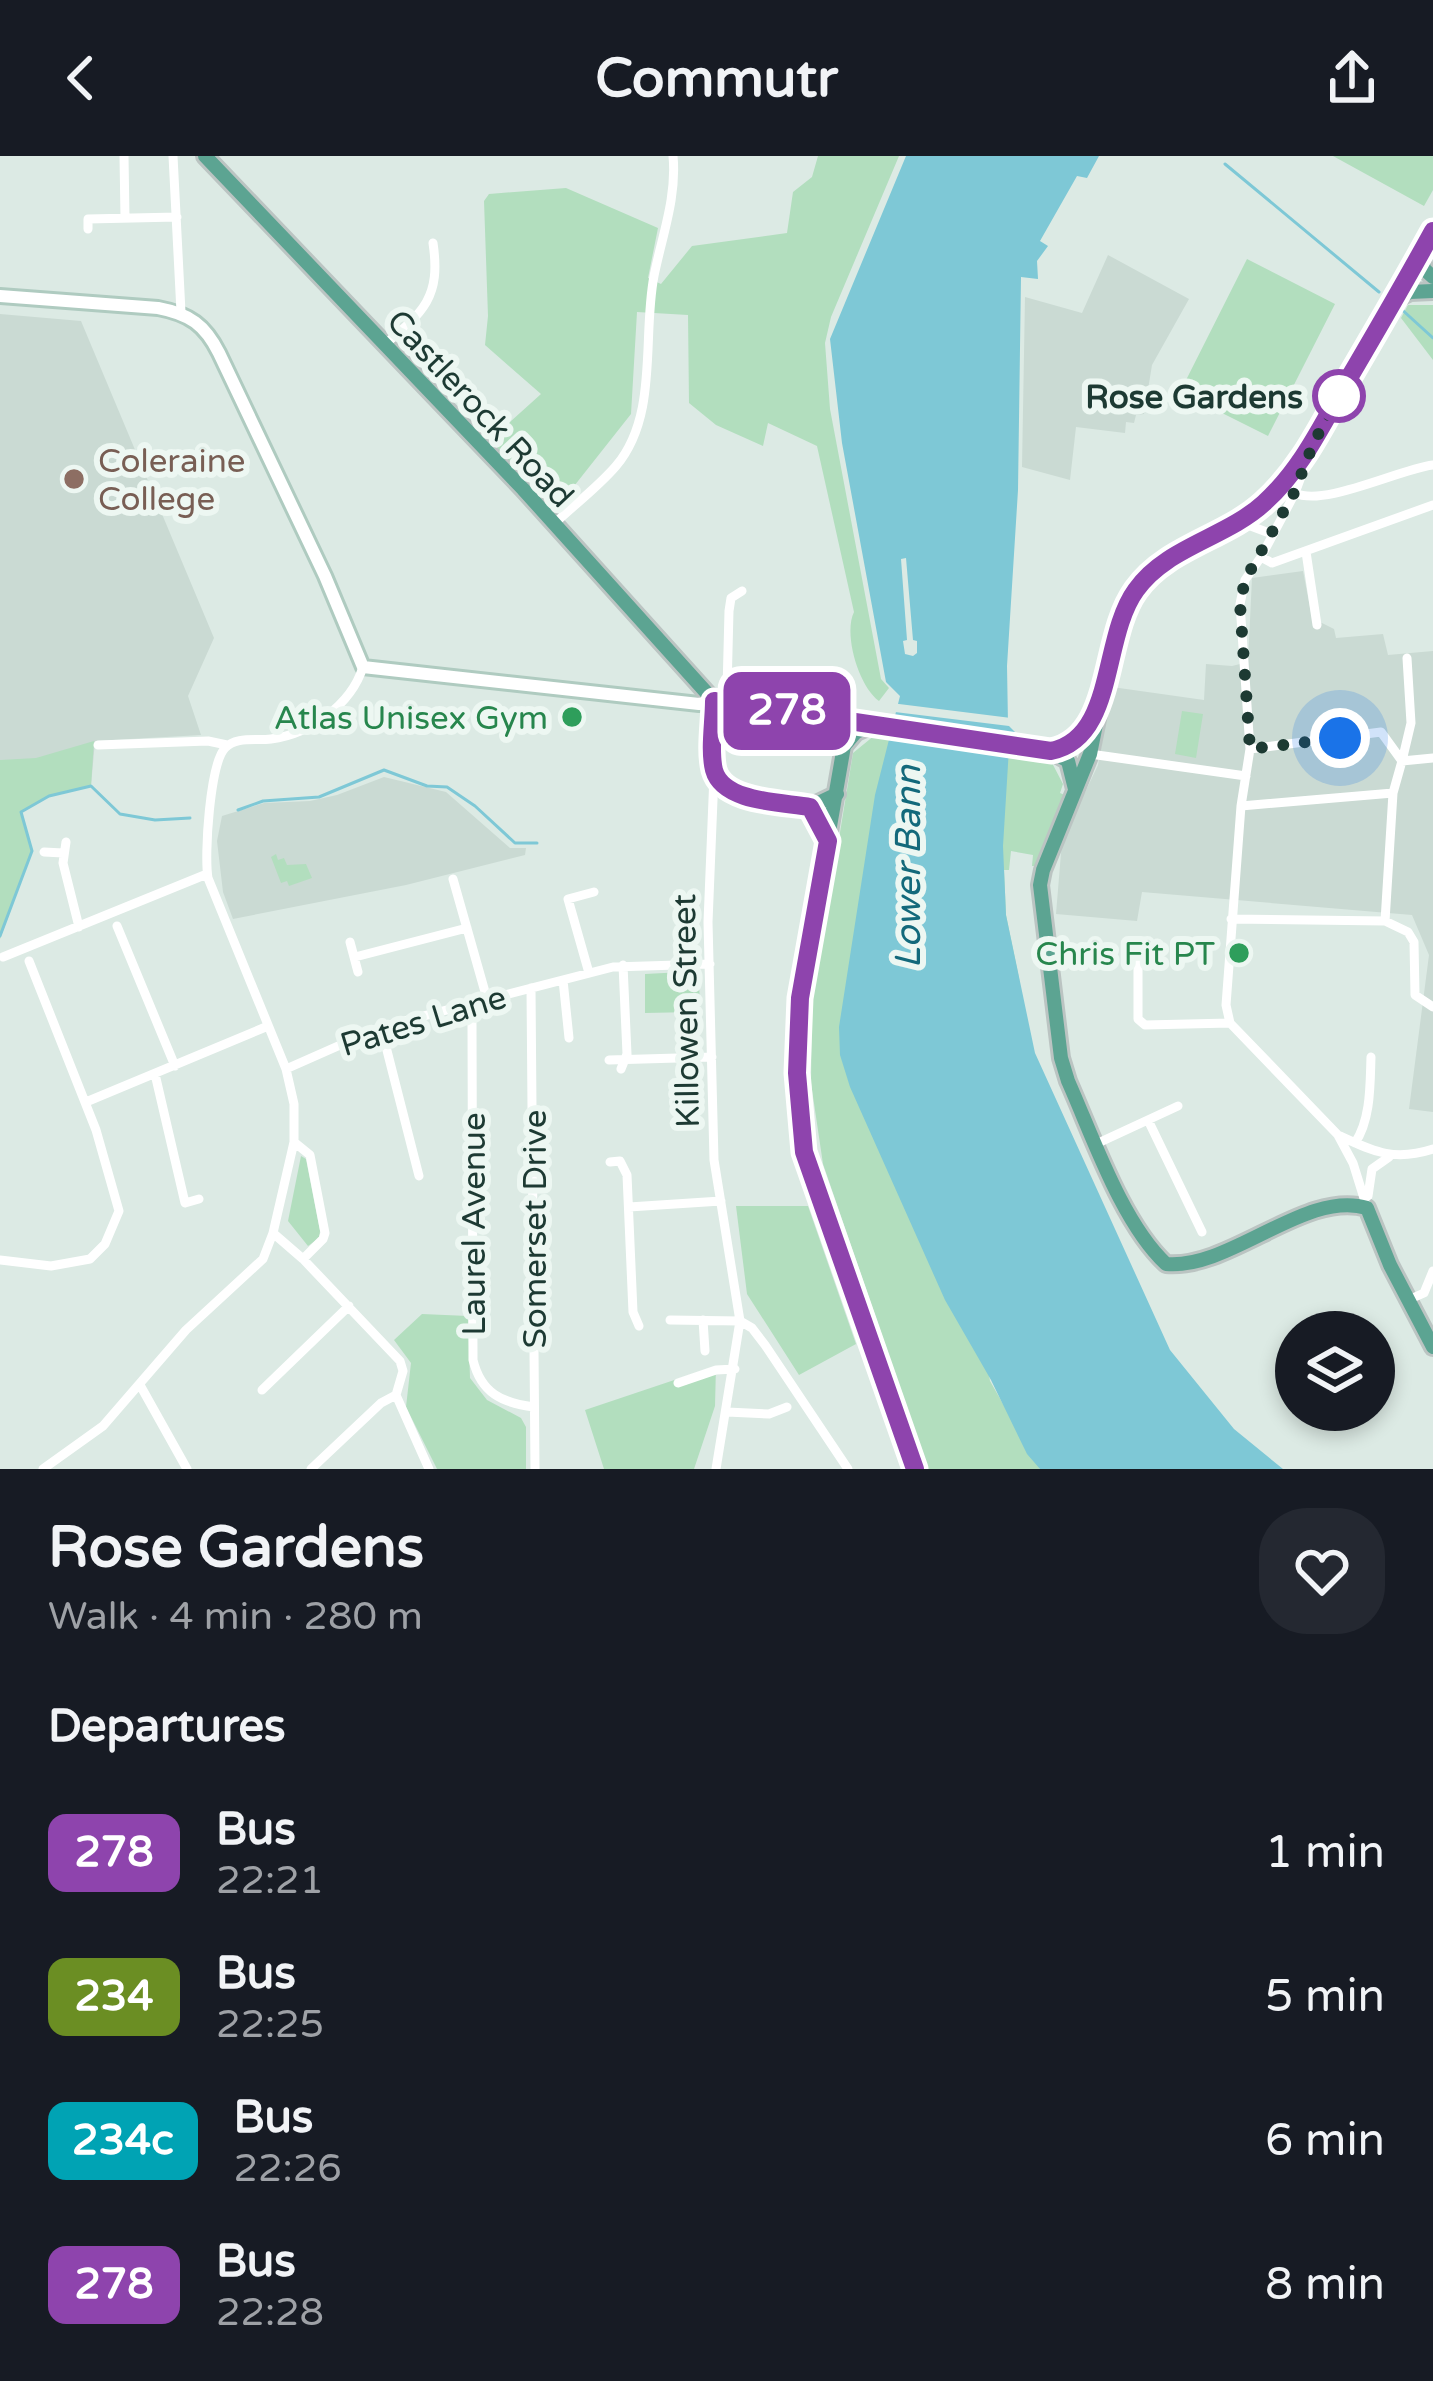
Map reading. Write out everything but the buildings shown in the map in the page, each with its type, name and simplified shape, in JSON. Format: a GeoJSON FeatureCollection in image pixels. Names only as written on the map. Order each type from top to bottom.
{"type":"FeatureCollection","features":[{"type":"Feature","properties":{"kind":"main road","name":"Castlerock Road"},"geometry":{"type":"LineString","coordinates":[[206,156],[554,524],[714,701]]}},
{"type":"Feature","properties":{"kind":"main road"},"geometry":{"type":"LineString","coordinates":[[1433,231],[1314,442],[1282,485],[1240,522],[1159,566],[1136,590],[1113,640],[1090,754],[1040,885],[1061,1058],[1096,1144],[1157,1255],[1166,1264],[1185,1266],[1319,1212],[1346,1205],[1367,1208],[1433,1346]]}},
{"type":"Feature","properties":{"kind":"main road"},"geometry":{"type":"LineString","coordinates":[[1421,253],[1424,269],[1433,278]]}},
{"type":"Feature","properties":{"kind":"main road"},"geometry":{"type":"LineString","coordinates":[[1392,304],[1410,292],[1433,291]]}},
{"type":"Feature","properties":{"kind":"main road"},"geometry":{"type":"LineString","coordinates":[[0,296],[181,312],[209,334],[363,667],[677,702],[714,701],[1051,751],[1071,767],[1074,795]]}},
{"type":"Feature","properties":{"kind":"main road","name":"Killowen Street"},"geometry":{"type":"LineString","coordinates":[[714,701],[714,769]]}},
{"type":"Feature","properties":{"kind":"main road"},"geometry":{"type":"LineString","coordinates":[[1051,751],[1075,743],[1095,717]]}},
{"type":"Feature","properties":{"kind":"main road"},"geometry":{"type":"LineString","coordinates":[[831,718],[844,746],[800,998],[799,1119],[815,1192],[915,1469]]}},
{"type":"Feature","properties":{"kind":"main road"},"geometry":{"type":"LineString","coordinates":[[844,746],[862,726]]}},
{"type":"Feature","properties":{"kind":"main road"},"geometry":{"type":"LineString","coordinates":[[714,769],[736,793],[810,807],[837,794]]}},
{"type":"Feature","properties":{"kind":"main road"},"geometry":{"type":"LineString","coordinates":[[810,807],[828,841]]}},
{"type":"Feature","properties":{"kind":"street"},"geometry":{"type":"LineString","coordinates":[[124,156],[125,218]]}},
{"type":"Feature","properties":{"kind":"street"},"geometry":{"type":"LineString","coordinates":[[173,156],[181,312]]}},
{"type":"Feature","properties":{"kind":"street"},"geometry":{"type":"LineString","coordinates":[[554,524],[618,464],[638,422],[647,376],[652,291],[675,178],[673,156]]}},
{"type":"Feature","properties":{"kind":"street"},"geometry":{"type":"LineString","coordinates":[[88,229],[88,219],[177,217]]}},
{"type":"Feature","properties":{"kind":"street"},"geometry":{"type":"LineString","coordinates":[[384,345],[428,304],[434,284],[433,243]]}},
{"type":"Feature","properties":{"kind":"street"},"geometry":{"type":"LineString","coordinates":[[1314,442],[1294,493],[1245,580],[1240,604],[1250,749],[1241,806],[1226,1005],[1230,1023],[1338,1135],[1353,1163],[1367,1208]]}},
{"type":"Feature","properties":{"kind":"street"},"geometry":{"type":"LineString","coordinates":[[1294,493],[1313,499],[1433,465]]}},
{"type":"Feature","properties":{"kind":"street"},"geometry":{"type":"LineString","coordinates":[[1261,556],[1277,562],[1433,506]]}},
{"type":"Feature","properties":{"kind":"street"},"geometry":{"type":"LineString","coordinates":[[1240,522],[1272,534]]}},
{"type":"Feature","properties":{"kind":"street"},"geometry":{"type":"LineString","coordinates":[[1306,552],[1317,625]]}},
{"type":"Feature","properties":{"kind":"street"},"geometry":{"type":"LineString","coordinates":[[714,701],[728,690],[731,598],[742,591]]}},
{"type":"Feature","properties":{"kind":"street"},"geometry":{"type":"LineString","coordinates":[[1226,642],[1243,646]]}},
{"type":"Feature","properties":{"kind":"street"},"geometry":{"type":"LineString","coordinates":[[1385,922],[1393,793],[1412,723],[1407,658]]}},
{"type":"Feature","properties":{"kind":"street"},"geometry":{"type":"LineString","coordinates":[[98,746],[208,741],[227,746],[307,728],[356,686],[363,667]]}},
{"type":"Feature","properties":{"kind":"street"},"geometry":{"type":"LineString","coordinates":[[1250,749],[1381,732],[1402,761]]}},
{"type":"Feature","properties":{"kind":"street"},"geometry":{"type":"LineString","coordinates":[[43,1469],[103,1426],[186,1330],[263,1259],[273,1234],[294,1142],[294,1104],[286,1069],[207,874],[218,762],[227,746]]}},
{"type":"Feature","properties":{"kind":"street"},"geometry":{"type":"LineString","coordinates":[[1090,754],[1246,776]]}},
{"type":"Feature","properties":{"kind":"street"},"geometry":{"type":"LineString","coordinates":[[1402,761],[1433,758]]}},
{"type":"Feature","properties":{"kind":"street","name":"Killowen Street"},"geometry":{"type":"LineString","coordinates":[[714,769],[708,896],[714,1160],[740,1321],[751,1349],[735,1369],[716,1469]]}},
{"type":"Feature","properties":{"kind":"street"},"geometry":{"type":"LineString","coordinates":[[714,819],[736,793]]}},
{"type":"Feature","properties":{"kind":"street"},"geometry":{"type":"LineString","coordinates":[[1241,806],[1393,793]]}},
{"type":"Feature","properties":{"kind":"street"},"geometry":{"type":"LineString","coordinates":[[44,852],[64,847],[80,927]]}},
{"type":"Feature","properties":{"kind":"street"},"geometry":{"type":"LineString","coordinates":[[3,957],[207,874]]}},
{"type":"Feature","properties":{"kind":"street"},"geometry":{"type":"LineString","coordinates":[[453,879],[487,999]]}},
{"type":"Feature","properties":{"kind":"street"},"geometry":{"type":"LineString","coordinates":[[589,973],[568,899],[594,892]]}},
{"type":"Feature","properties":{"kind":"street"},"geometry":{"type":"LineString","coordinates":[[1231,919],[1385,922],[1408,932],[1414,942],[1415,995],[1433,1007]]}},
{"type":"Feature","properties":{"kind":"street"},"geometry":{"type":"LineString","coordinates":[[117,926],[175,1066]]}},
{"type":"Feature","properties":{"kind":"street"},"geometry":{"type":"LineString","coordinates":[[355,957],[467,928]]}},
{"type":"Feature","properties":{"kind":"street"},"geometry":{"type":"LineString","coordinates":[[350,942],[358,972]]}},
{"type":"Feature","properties":{"kind":"street"},"geometry":{"type":"LineString","coordinates":[[1138,951],[1138,1019],[1144,1025],[1230,1023]]}},
{"type":"Feature","properties":{"kind":"street"},"geometry":{"type":"LineString","coordinates":[[0,1260],[72,1265],[90,1259],[105,1244],[119,1211],[86,1102],[29,961]]}},
{"type":"Feature","properties":{"kind":"street","name":"Pates Lane"},"geometry":{"type":"LineString","coordinates":[[286,1069],[381,1027],[589,973],[623,965],[710,964]]}},
{"type":"Feature","properties":{"kind":"street"},"geometry":{"type":"LineString","coordinates":[[623,965],[623,1064]]}},
{"type":"Feature","properties":{"kind":"street"},"geometry":{"type":"LineString","coordinates":[[563,980],[568,1038]]}},
{"type":"Feature","properties":{"kind":"street","name":"Somerset Drive"},"geometry":{"type":"LineString","coordinates":[[531,988],[535,1469]]}},
{"type":"Feature","properties":{"kind":"street","name":"Laurel Avenue"},"geometry":{"type":"LineString","coordinates":[[469,1004],[473,1360],[484,1388],[502,1400],[534,1407]]}},
{"type":"Feature","properties":{"kind":"street"},"geometry":{"type":"LineString","coordinates":[[86,1102],[268,1026]]}},
{"type":"Feature","properties":{"kind":"street"},"geometry":{"type":"LineString","coordinates":[[381,1027],[419,1175]]}},
{"type":"Feature","properties":{"kind":"street"},"geometry":{"type":"LineString","coordinates":[[609,1060],[623,1064],[712,1057]]}},
{"type":"Feature","properties":{"kind":"street"},"geometry":{"type":"LineString","coordinates":[[1355,1143],[1369,1098],[1371,1057]]}},
{"type":"Feature","properties":{"kind":"street"},"geometry":{"type":"LineString","coordinates":[[155,1074],[185,1203],[199,1199]]}},
{"type":"Feature","properties":{"kind":"street"},"geometry":{"type":"LineString","coordinates":[[1096,1144],[1178,1106]]}},
{"type":"Feature","properties":{"kind":"street"},"geometry":{"type":"LineString","coordinates":[[1148,1120],[1202,1232]]}},
{"type":"Feature","properties":{"kind":"street"},"geometry":{"type":"LineString","coordinates":[[1338,1135],[1374,1153],[1430,1153]]}},
{"type":"Feature","properties":{"kind":"street"},"geometry":{"type":"LineString","coordinates":[[294,1142],[310,1156],[325,1233],[303,1259]]}},
{"type":"Feature","properties":{"kind":"street"},"geometry":{"type":"LineString","coordinates":[[1367,1208],[1372,1168],[1393,1155]]}},
{"type":"Feature","properties":{"kind":"street"},"geometry":{"type":"LineString","coordinates":[[610,1162],[620,1161],[628,1175],[633,1312],[639,1326]]}},
{"type":"Feature","properties":{"kind":"street"},"geometry":{"type":"LineString","coordinates":[[629,1207],[721,1201]]}},
{"type":"Feature","properties":{"kind":"street"},"geometry":{"type":"LineString","coordinates":[[273,1234],[400,1361],[404,1371],[397,1395],[401,1413],[428,1469]]}},
{"type":"Feature","properties":{"kind":"street"},"geometry":{"type":"LineString","coordinates":[[1408,1300],[1424,1293],[1433,1271]]}},
{"type":"Feature","properties":{"kind":"street"},"geometry":{"type":"LineString","coordinates":[[262,1390],[349,1306]]}},
{"type":"Feature","properties":{"kind":"street"},"geometry":{"type":"LineString","coordinates":[[670,1320],[740,1321],[752,1328],[751,1349],[848,1469]]}},
{"type":"Feature","properties":{"kind":"street"},"geometry":{"type":"LineString","coordinates":[[704,1320],[705,1351]]}},
{"type":"Feature","properties":{"kind":"street"},"geometry":{"type":"LineString","coordinates":[[679,1382],[735,1369]]}},
{"type":"Feature","properties":{"kind":"street"},"geometry":{"type":"LineString","coordinates":[[140,1385],[187,1469]]}},
{"type":"Feature","properties":{"kind":"street"},"geometry":{"type":"LineString","coordinates":[[310,1469],[381,1403],[397,1395]]}},
{"type":"Feature","properties":{"kind":"street"},"geometry":{"type":"LineString","coordinates":[[728,1412],[769,1414],[787,1407]]}},
{"type":"Feature","properties":{"kind":"street"},"geometry":{"type":"LineString","coordinates":[[62,1456],[69,1469]]}},
{"type":"Feature","properties":{"kind":"shaded area"},"geometry":{"type":"Polygon","coordinates":[[[1108,255],[1189,299],[1152,365],[1144,414],[1136,415],[1134,423],[1126,422],[1125,433],[1076,427],[1070,480],[1022,467],[1025,297],[1082,313],[1108,255]]]}},
{"type":"Feature","properties":{"kind":"shaded area","name":"Coleraine College"},"geometry":{"type":"Polygon","coordinates":[[[0,314],[81,321],[214,638],[188,696],[201,735],[95,741],[91,786],[49,796],[21,812],[32,851],[0,936],[0,314]]]}},
{"type":"Feature","properties":{"kind":"shaded area"},"geometry":{"type":"Polygon","coordinates":[[[1303,571],[1312,618],[1334,629],[1336,638],[1383,634],[1388,655],[1433,651],[1433,1112],[1409,1109],[1429,955],[1412,915],[1142,892],[1137,921],[1056,914],[1062,841],[1098,765],[1112,687],[1204,700],[1206,664],[1248,662],[1252,578],[1303,571]]]}},
{"type":"Feature","properties":{"kind":"shaded area"},"geometry":{"type":"Polygon","coordinates":[[[384,777],[446,792],[510,848],[526,848],[525,855],[406,885],[233,919],[223,892],[217,841],[222,816],[264,803],[337,795],[384,777]]]}},
{"type":"Feature","properties":{"kind":"green space"},"geometry":{"type":"Polygon","coordinates":[[[818,156],[899,156],[831,317],[825,343],[830,409],[881,679],[889,688],[879,701],[865,684],[855,659],[850,633],[854,612],[817,446],[768,423],[763,446],[716,425],[689,403],[688,315],[637,312],[631,414],[567,495],[550,502],[489,441],[541,394],[485,345],[484,201],[489,194],[566,188],[658,228],[648,278],[661,284],[692,246],[787,233],[793,192],[812,177],[818,156]]]}},
{"type":"Feature","properties":{"kind":"green space"},"geometry":{"type":"Polygon","coordinates":[[[1333,156],[1433,156],[1433,190],[1424,206],[1333,156]]]}},
{"type":"Feature","properties":{"kind":"green space"},"geometry":{"type":"Polygon","coordinates":[[[1247,259],[1335,304],[1268,436],[1180,392],[1247,259]]]}},
{"type":"Feature","properties":{"kind":"green space"},"geometry":{"type":"Polygon","coordinates":[[[1408,305],[1433,305],[1433,360],[1401,318],[1408,305]]]}},
{"type":"Feature","properties":{"kind":"green space"},"geometry":{"type":"Polygon","coordinates":[[[1182,711],[1203,714],[1196,758],[1175,754],[1182,711]]]}},
{"type":"Feature","properties":{"kind":"green space"},"geometry":{"type":"Polygon","coordinates":[[[875,735],[889,738],[990,1381],[1040,1469],[928,1469],[823,1164],[811,1083],[812,1003],[853,753],[875,735]]]}},
{"type":"Feature","properties":{"kind":"green space"},"geometry":{"type":"Polygon","coordinates":[[[94,741],[91,786],[49,796],[21,812],[32,851],[0,939],[0,760],[36,758],[94,741]]]}},
{"type":"Feature","properties":{"kind":"green space"},"geometry":{"type":"Polygon","coordinates":[[[1006,753],[1051,761],[1063,784],[1060,793],[1067,796],[1038,866],[1032,866],[1033,855],[1011,851],[1009,870],[1004,870],[1006,915],[1020,983],[999,912],[1006,753]]]}},
{"type":"Feature","properties":{"kind":"green space"},"geometry":{"type":"Polygon","coordinates":[[[276,854],[287,865],[306,864],[312,878],[289,886],[287,881],[281,883],[271,857],[276,854]]]}},
{"type":"Feature","properties":{"kind":"green space"},"geometry":{"type":"Polygon","coordinates":[[[645,974],[695,975],[699,984],[700,1005],[693,1003],[694,1012],[645,1013],[645,974]]]}},
{"type":"Feature","properties":{"kind":"green space"},"geometry":{"type":"Polygon","coordinates":[[[301,1156],[306,1159],[320,1231],[308,1246],[288,1221],[301,1156]]]}},
{"type":"Feature","properties":{"kind":"green space"},"geometry":{"type":"Polygon","coordinates":[[[736,1206],[808,1206],[856,1344],[799,1375],[747,1294],[736,1206]]]}},
{"type":"Feature","properties":{"kind":"green space"},"geometry":{"type":"Polygon","coordinates":[[[422,1314],[468,1316],[470,1378],[487,1400],[521,1418],[526,1427],[526,1469],[437,1469],[406,1407],[411,1363],[394,1340],[422,1314]]]}},
{"type":"Feature","properties":{"kind":"green space"},"geometry":{"type":"Polygon","coordinates":[[[716,1366],[715,1406],[694,1469],[604,1469],[585,1410],[716,1366]]]}},
{"type":"Feature","properties":{"kind":"water","name":"Lower Bann"},"geometry":{"type":"Polygon","coordinates":[[[906,156],[1099,156],[1087,178],[1077,176],[1040,241],[1048,246],[1037,261],[1038,279],[1021,277],[1018,490],[1007,666],[1008,724],[1016,732],[1010,732],[1003,846],[1006,915],[1035,1053],[1170,1350],[1234,1429],[1283,1469],[1040,1469],[1027,1454],[945,1300],[840,1055],[839,1027],[875,795],[900,696],[886,682],[842,443],[830,339],[906,156]]]}},
{"type":"Feature","properties":{"kind":"pier"},"geometry":{"type":"Polygon","coordinates":[[[906,558],[913,640],[917,641],[913,656],[905,654],[903,641],[907,640],[901,559],[906,558]]]}},
{"type":"Feature","properties":{"kind":"pier"},"geometry":{"type":"Polygon","coordinates":[[[891,703],[1011,718],[1022,732],[1015,738],[1014,756],[884,737],[891,703]],[[895,712],[895,719],[1016,733],[1009,726],[895,712]]]}},
{"type":"Feature","properties":{"kind":"waterway"},"geometry":{"type":"LineString","coordinates":[[1225,164],[1379,292]]}},
{"type":"Feature","properties":{"kind":"waterway"},"geometry":{"type":"LineString","coordinates":[[1399,307],[1433,338]]}},
{"type":"Feature","properties":{"kind":"waterway"},"geometry":{"type":"LineString","coordinates":[[238,810],[263,801],[319,797],[384,770],[427,786],[447,787],[515,843],[537,843]]}},
{"type":"Feature","properties":{"kind":"waterway"},"geometry":{"type":"LineString","coordinates":[[0,936],[32,851],[21,812],[49,796],[91,786],[120,814],[155,820],[190,818]]}},
{"type":"Feature","properties":{"kind":"bus line","name":"278"},"geometry":{"type":"LineString","coordinates":[[915,1469],[815,1192],[799,1119],[800,998],[828,841],[810,807],[736,793],[724,785],[714,769],[714,701],[1051,751],[1075,743],[1095,717],[1119,621],[1136,590],[1159,566],[1233,527],[1282,485],[1314,442],[1433,231]]}},
{"type":"Feature","properties":{"kind":"place","name":"Rose Gardens"},"geometry":{"type":"Point","coordinates":[1339,396]}},
{"type":"Feature","properties":{"kind":"place","name":"Coleraine College"},"geometry":{"type":"Point","coordinates":[74,479]}},
{"type":"Feature","properties":{"kind":"place","name":"Atlas Unisex Gym"},"geometry":{"type":"Point","coordinates":[572,717]}},
{"type":"Feature","properties":{"kind":"place","name":"Chris Fit PT"},"geometry":{"type":"Point","coordinates":[1239,953]}},
{"type":"Feature","properties":{"kind":"route"},"geometry":{"type":"LineString","coordinates":[[1339,396],[1294,493],[1245,580],[1240,604],[1250,749],[1340,738]]}}]}
